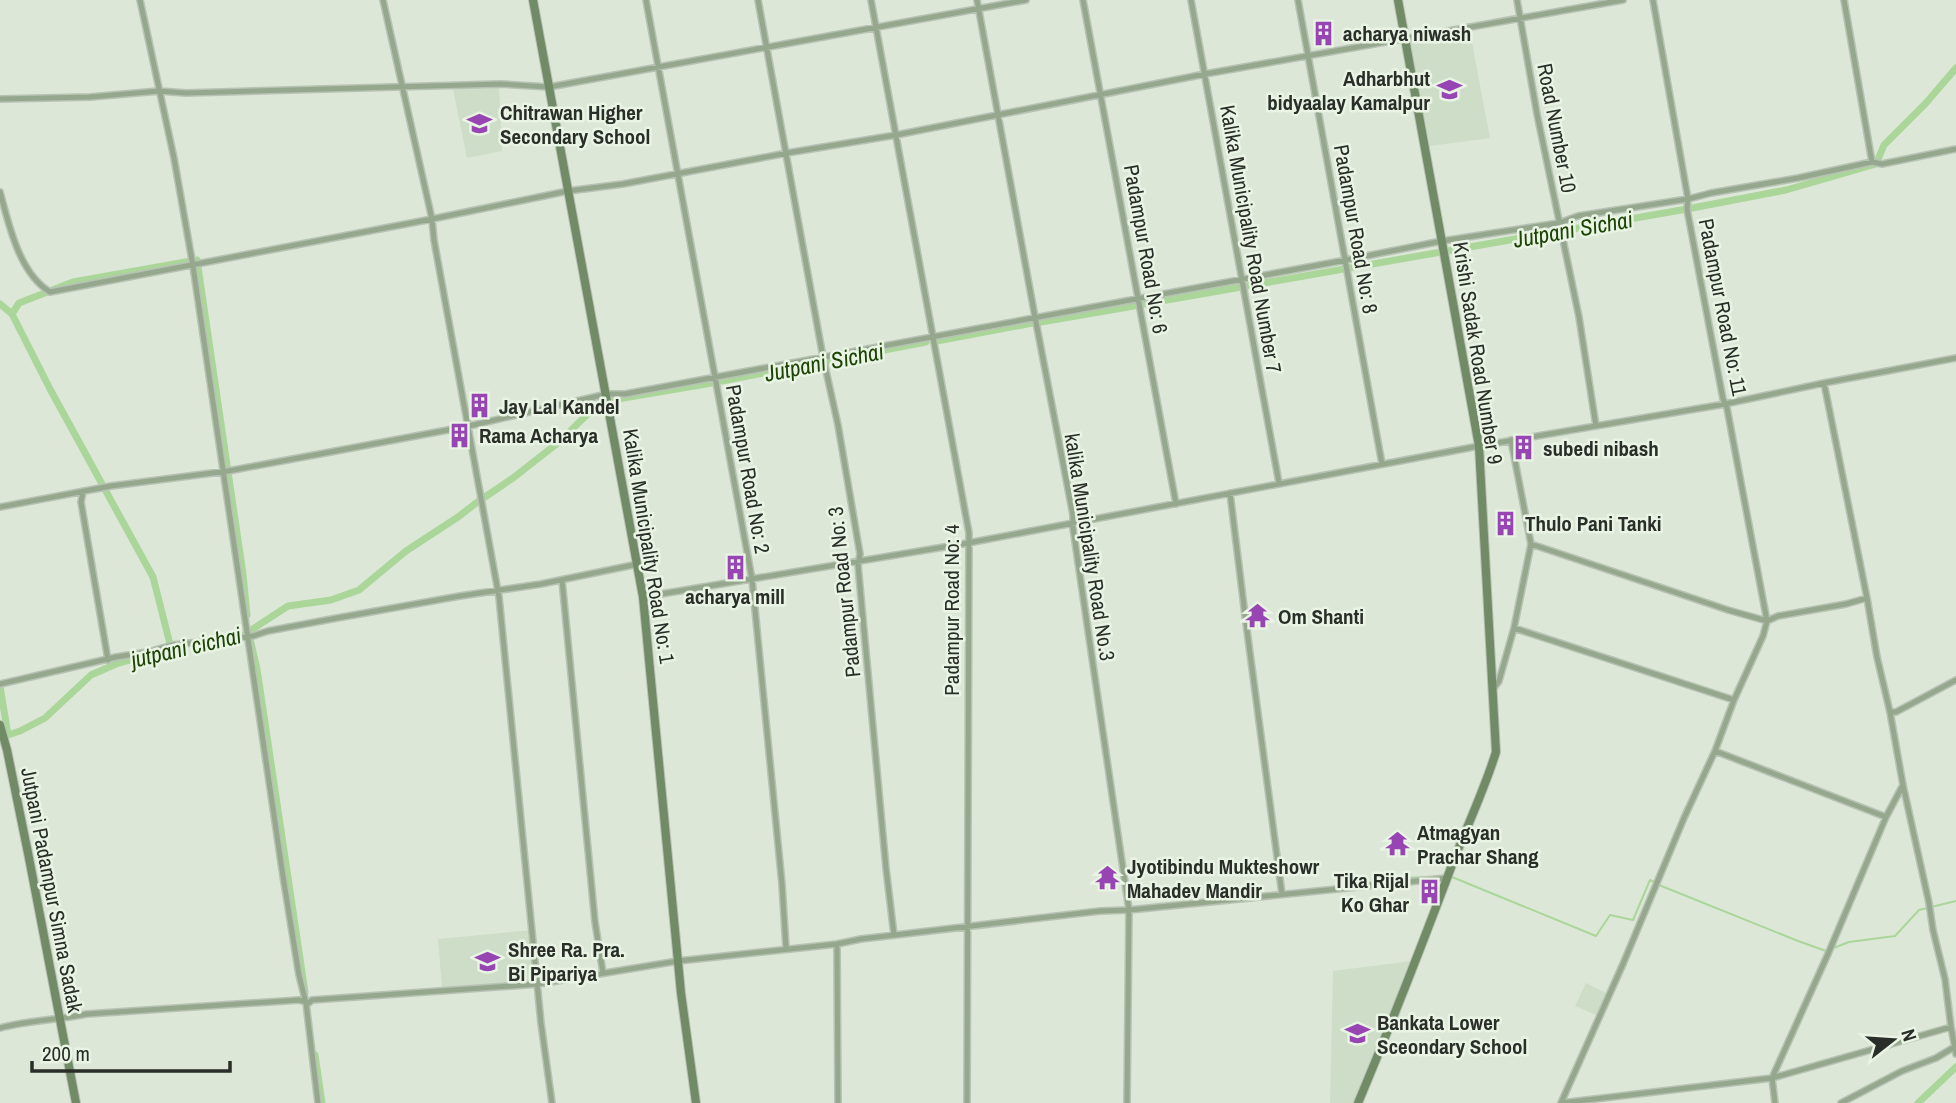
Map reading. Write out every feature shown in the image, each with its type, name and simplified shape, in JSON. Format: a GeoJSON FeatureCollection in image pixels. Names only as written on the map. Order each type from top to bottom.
{"type":"FeatureCollection","features":[{"type":"Feature","properties":{"kind":"street"},"geometry":{"type":"LineString","coordinates":[[140,0],[194,263],[245,625],[250,637],[299,975],[307,1003],[318,1103]]}},
{"type":"Feature","properties":{"kind":"street"},"geometry":{"type":"LineString","coordinates":[[383,0],[432,219],[498,591],[541,1023],[552,1103]]}},
{"type":"Feature","properties":{"kind":"street","name":"Kalika Municipality Road No: 1"},"geometry":{"type":"LineString","coordinates":[[533,0],[643,597],[678,961],[696,1103]]}},
{"type":"Feature","properties":{"kind":"street","name":"Padampur Road No: 2"},"geometry":{"type":"LineString","coordinates":[[646,0],[752,579],[786,948]]}},
{"type":"Feature","properties":{"kind":"street","name":"Padampur Road No: 3"},"geometry":{"type":"LineString","coordinates":[[758,0],[860,554],[858,565],[894,935]]}},
{"type":"Feature","properties":{"kind":"street","name":"Padampur Road No: 4"},"geometry":{"type":"LineString","coordinates":[[871,0],[969,534],[967,1103]]}},
{"type":"Feature","properties":{"kind":"street","name":"kalika Municipality Road No.3"},"geometry":{"type":"LineString","coordinates":[[977,0],[1073,522],[1129,910],[1127,1103]]}},
{"type":"Feature","properties":{"kind":"street"},"geometry":{"type":"LineString","coordinates":[[0,100],[159,92],[500,84],[550,87],[1026,0]]}},
{"type":"Feature","properties":{"kind":"street","name":"Padampur Road No: 6"},"geometry":{"type":"LineString","coordinates":[[1083,0],[1177,503]]}},
{"type":"Feature","properties":{"kind":"street","name":"Kalika Municipality Road Number 7"},"geometry":{"type":"LineString","coordinates":[[1191,0],[1279,483]]}},
{"type":"Feature","properties":{"kind":"street","name":"Padampur Road No: 8"},"geometry":{"type":"LineString","coordinates":[[1298,0],[1382,464]]}},
{"type":"Feature","properties":{"kind":"street","name":"Krishi Sadak Road Number 9"},"geometry":{"type":"LineString","coordinates":[[1358,1103],[1397,1010],[1496,752],[1479,446],[1398,0]]}},
{"type":"Feature","properties":{"kind":"street","name":"Road Number 10"},"geometry":{"type":"LineString","coordinates":[[1517,0],[1537,114],[1579,317],[1596,426]]}},
{"type":"Feature","properties":{"kind":"street"},"geometry":{"type":"LineString","coordinates":[[0,192],[21,259],[50,292],[568,191],[896,135],[1205,74],[1623,0]]}},
{"type":"Feature","properties":{"kind":"street","name":"Padampur Road No: 11"},"geometry":{"type":"LineString","coordinates":[[1653,0],[1688,199],[1687,209],[1767,621]]}},
{"type":"Feature","properties":{"kind":"street"},"geometry":{"type":"LineString","coordinates":[[1843,0],[1871,162]]}},
{"type":"Feature","properties":{"kind":"street"},"geometry":{"type":"LineString","coordinates":[[0,507],[111,486],[223,471],[469,426],[607,394],[625,394],[1443,241],[1559,223],[1578,216],[1688,199],[1871,162],[1882,164],[1956,149]]}},
{"type":"Feature","properties":{"kind":"street"},"geometry":{"type":"LineString","coordinates":[[643,597],[968,542],[1511,440],[1725,404],[1956,358]]}},
{"type":"Feature","properties":{"kind":"street"},"geometry":{"type":"LineString","coordinates":[[1824,383],[1877,657],[1945,979],[1956,1054]]}},
{"type":"Feature","properties":{"kind":"street"},"geometry":{"type":"LineString","coordinates":[[1493,689],[1499,681],[1514,628],[1531,544],[1511,440]]}},
{"type":"Feature","properties":{"kind":"street"},"geometry":{"type":"LineString","coordinates":[[83,492],[81,502],[108,660]]}},
{"type":"Feature","properties":{"kind":"street"},"geometry":{"type":"LineString","coordinates":[[1230,492],[1282,894]]}},
{"type":"Feature","properties":{"kind":"street"},"geometry":{"type":"LineString","coordinates":[[1531,544],[1767,621],[1778,616],[1867,598]]}},
{"type":"Feature","properties":{"kind":"street"},"geometry":{"type":"LineString","coordinates":[[0,684],[173,645],[250,637],[337,618],[562,580],[638,564]]}},
{"type":"Feature","properties":{"kind":"street"},"geometry":{"type":"LineString","coordinates":[[562,580],[595,922],[603,973]]}},
{"type":"Feature","properties":{"kind":"street"},"geometry":{"type":"LineString","coordinates":[[1767,621],[1715,751],[1562,1101],[1588,1102],[1772,1079],[1951,1026]]}},
{"type":"Feature","properties":{"kind":"street"},"geometry":{"type":"LineString","coordinates":[[1514,628],[1734,700]]}},
{"type":"Feature","properties":{"kind":"street"},"geometry":{"type":"LineString","coordinates":[[1890,712],[1896,712],[1956,680]]}},
{"type":"Feature","properties":{"kind":"street","name":"Jutpani Padampur Simna Sadak"},"geometry":{"type":"LineString","coordinates":[[0,725],[64,1019],[76,1103]]}},
{"type":"Feature","properties":{"kind":"street"},"geometry":{"type":"LineString","coordinates":[[1715,751],[1886,817]]}},
{"type":"Feature","properties":{"kind":"street"},"geometry":{"type":"LineString","coordinates":[[1775,1103],[1772,1079],[1886,817],[1903,785]]}},
{"type":"Feature","properties":{"kind":"street"},"geometry":{"type":"LineString","coordinates":[[307,1003],[312,1000],[538,984],[678,961],[838,944],[894,935],[1448,876]]}},
{"type":"Feature","properties":{"kind":"street"},"geometry":{"type":"LineString","coordinates":[[838,944],[838,1103]]}},
{"type":"Feature","properties":{"kind":"street"},"geometry":{"type":"LineString","coordinates":[[0,1028],[21,1022],[64,1019],[87,1014],[299,1000],[307,1003]]}},
{"type":"Feature","properties":{"kind":"street"},"geometry":{"type":"LineString","coordinates":[[1842,1103],[1902,1071],[1936,1058],[1955,1045]]}},
{"type":"Feature","properties":{"kind":"shaded area","name":"Adharbhut bidyaalay Kamalpur"},"geometry":{"type":"Polygon","coordinates":[[[1469,27],[1490,138],[1430,146],[1408,42],[1469,27]]]}},
{"type":"Feature","properties":{"kind":"shaded area","name":"Chitrawan Higher Secondary School"},"geometry":{"type":"Polygon","coordinates":[[[499,87],[502,151],[467,158],[453,89],[499,87]]]}},
{"type":"Feature","properties":{"kind":"shaded area","name":"Shree Ra. Pra. Bi Pipariya"},"geometry":{"type":"Polygon","coordinates":[[[533,930],[538,984],[442,987],[438,939],[533,930]]]}},
{"type":"Feature","properties":{"kind":"shaded area","name":"Bankata Lower Sceondary School"},"geometry":{"type":"Polygon","coordinates":[[[1412,961],[1355,1103],[1330,1103],[1333,971],[1412,961]]]}},
{"type":"Feature","properties":{"kind":"shaded area"},"geometry":{"type":"Polygon","coordinates":[[[1586,983],[1606,993],[1596,1015],[1575,1006],[1586,983]]]}},
{"type":"Feature","properties":{"kind":"waterway","name":"Jutpani Sichai"},"geometry":{"type":"LineString","coordinates":[[1144,304],[1687,209],[1786,190],[1876,164],[1884,145],[1956,68]]}},
{"type":"Feature","properties":{"kind":"waterway"},"geometry":{"type":"LineString","coordinates":[[0,304],[12,314],[19,303],[73,282],[197,260],[247,615]]}},
{"type":"Feature","properties":{"kind":"waterway","name":"Jutpani Sichai"},"geometry":{"type":"LineString","coordinates":[[1041,322],[1134,306]]}},
{"type":"Feature","properties":{"kind":"waterway"},"geometry":{"type":"LineString","coordinates":[[12,314],[153,577],[171,648]]}},
{"type":"Feature","properties":{"kind":"waterway","name":"Jutpani Sichai"},"geometry":{"type":"LineString","coordinates":[[937,341],[1033,323]]}},
{"type":"Feature","properties":{"kind":"waterway","name":"Jutpani Sichai"},"geometry":{"type":"LineString","coordinates":[[722,381],[926,342]]}},
{"type":"Feature","properties":{"kind":"waterway","name":"Jutpani Sichai"},"geometry":{"type":"LineString","coordinates":[[485,497],[559,442],[600,402],[712,383]]}},
{"type":"Feature","properties":{"kind":"waterway","name":"jutpani cichai"},"geometry":{"type":"LineString","coordinates":[[245,634],[288,606],[331,600],[359,590],[406,551],[480,500]]}},
{"type":"Feature","properties":{"kind":"waterway"},"geometry":{"type":"LineString","coordinates":[[248,630],[257,669],[305,992]]}},
{"type":"Feature","properties":{"kind":"waterway","name":"jutpani cichai"},"geometry":{"type":"LineString","coordinates":[[0,686],[8,735],[45,718],[91,675],[116,664],[155,653]]}},
{"type":"Feature","properties":{"kind":"waterway"},"geometry":{"type":"LineString","coordinates":[[1351,885],[1432,877]]}},
{"type":"Feature","properties":{"kind":"waterway"},"geometry":{"type":"LineString","coordinates":[[1452,877],[1596,936],[1610,915],[1633,920],[1650,880],[1654,882]]}},
{"type":"Feature","properties":{"kind":"waterway"},"geometry":{"type":"LineString","coordinates":[[1659,885],[1826,951]]}},
{"type":"Feature","properties":{"kind":"waterway"},"geometry":{"type":"LineString","coordinates":[[1831,949],[1849,942],[1895,936],[1919,910],[1956,901]]}},
{"type":"Feature","properties":{"kind":"waterway"},"geometry":{"type":"LineString","coordinates":[[315,1055],[322,1103]]}},
{"type":"Feature","properties":{"kind":"waterway"},"geometry":{"type":"LineString","coordinates":[[1918,1103],[1956,1067]]}},
{"type":"Feature","properties":{"kind":"place","name":"acharya niwash"},"geometry":{"type":"Point","coordinates":[1323,33]}},
{"type":"Feature","properties":{"kind":"place","name":"Adharbhut bidyaalay Kamalpur"},"geometry":{"type":"Point","coordinates":[1450,90]}},
{"type":"Feature","properties":{"kind":"place","name":"Chitrawan Higher Secondary School"},"geometry":{"type":"Point","coordinates":[480,124]}},
{"type":"Feature","properties":{"kind":"place","name":"Jay Lal Kandel"},"geometry":{"type":"Point","coordinates":[479,406]}},
{"type":"Feature","properties":{"kind":"place","name":"Rama Acharya"},"geometry":{"type":"Point","coordinates":[459,435]}},
{"type":"Feature","properties":{"kind":"place","name":"subedi nibash"},"geometry":{"type":"Point","coordinates":[1523,448]}},
{"type":"Feature","properties":{"kind":"place","name":"Thulo Pani Tanki"},"geometry":{"type":"Point","coordinates":[1505,523]}},
{"type":"Feature","properties":{"kind":"place","name":"acharya mill"},"geometry":{"type":"Point","coordinates":[735,567]}},
{"type":"Feature","properties":{"kind":"place","name":"Om Shanti"},"geometry":{"type":"Point","coordinates":[1258,616]}},
{"type":"Feature","properties":{"kind":"place","name":"Atmagyan Prachar Shang"},"geometry":{"type":"Point","coordinates":[1397,844]}},
{"type":"Feature","properties":{"kind":"place","name":"Jyotibindu Mukteshowr Mahadev Mandir"},"geometry":{"type":"Point","coordinates":[1107,878]}},
{"type":"Feature","properties":{"kind":"place","name":"Tika Rijal Ko Ghar"},"geometry":{"type":"Point","coordinates":[1429,892]}},
{"type":"Feature","properties":{"kind":"place","name":"Shree Ra. Pra. Bi Pipariya"},"geometry":{"type":"Point","coordinates":[488,961]}},
{"type":"Feature","properties":{"kind":"place","name":"Bankata Lower Sceondary School"},"geometry":{"type":"Point","coordinates":[1357,1034]}}]}
